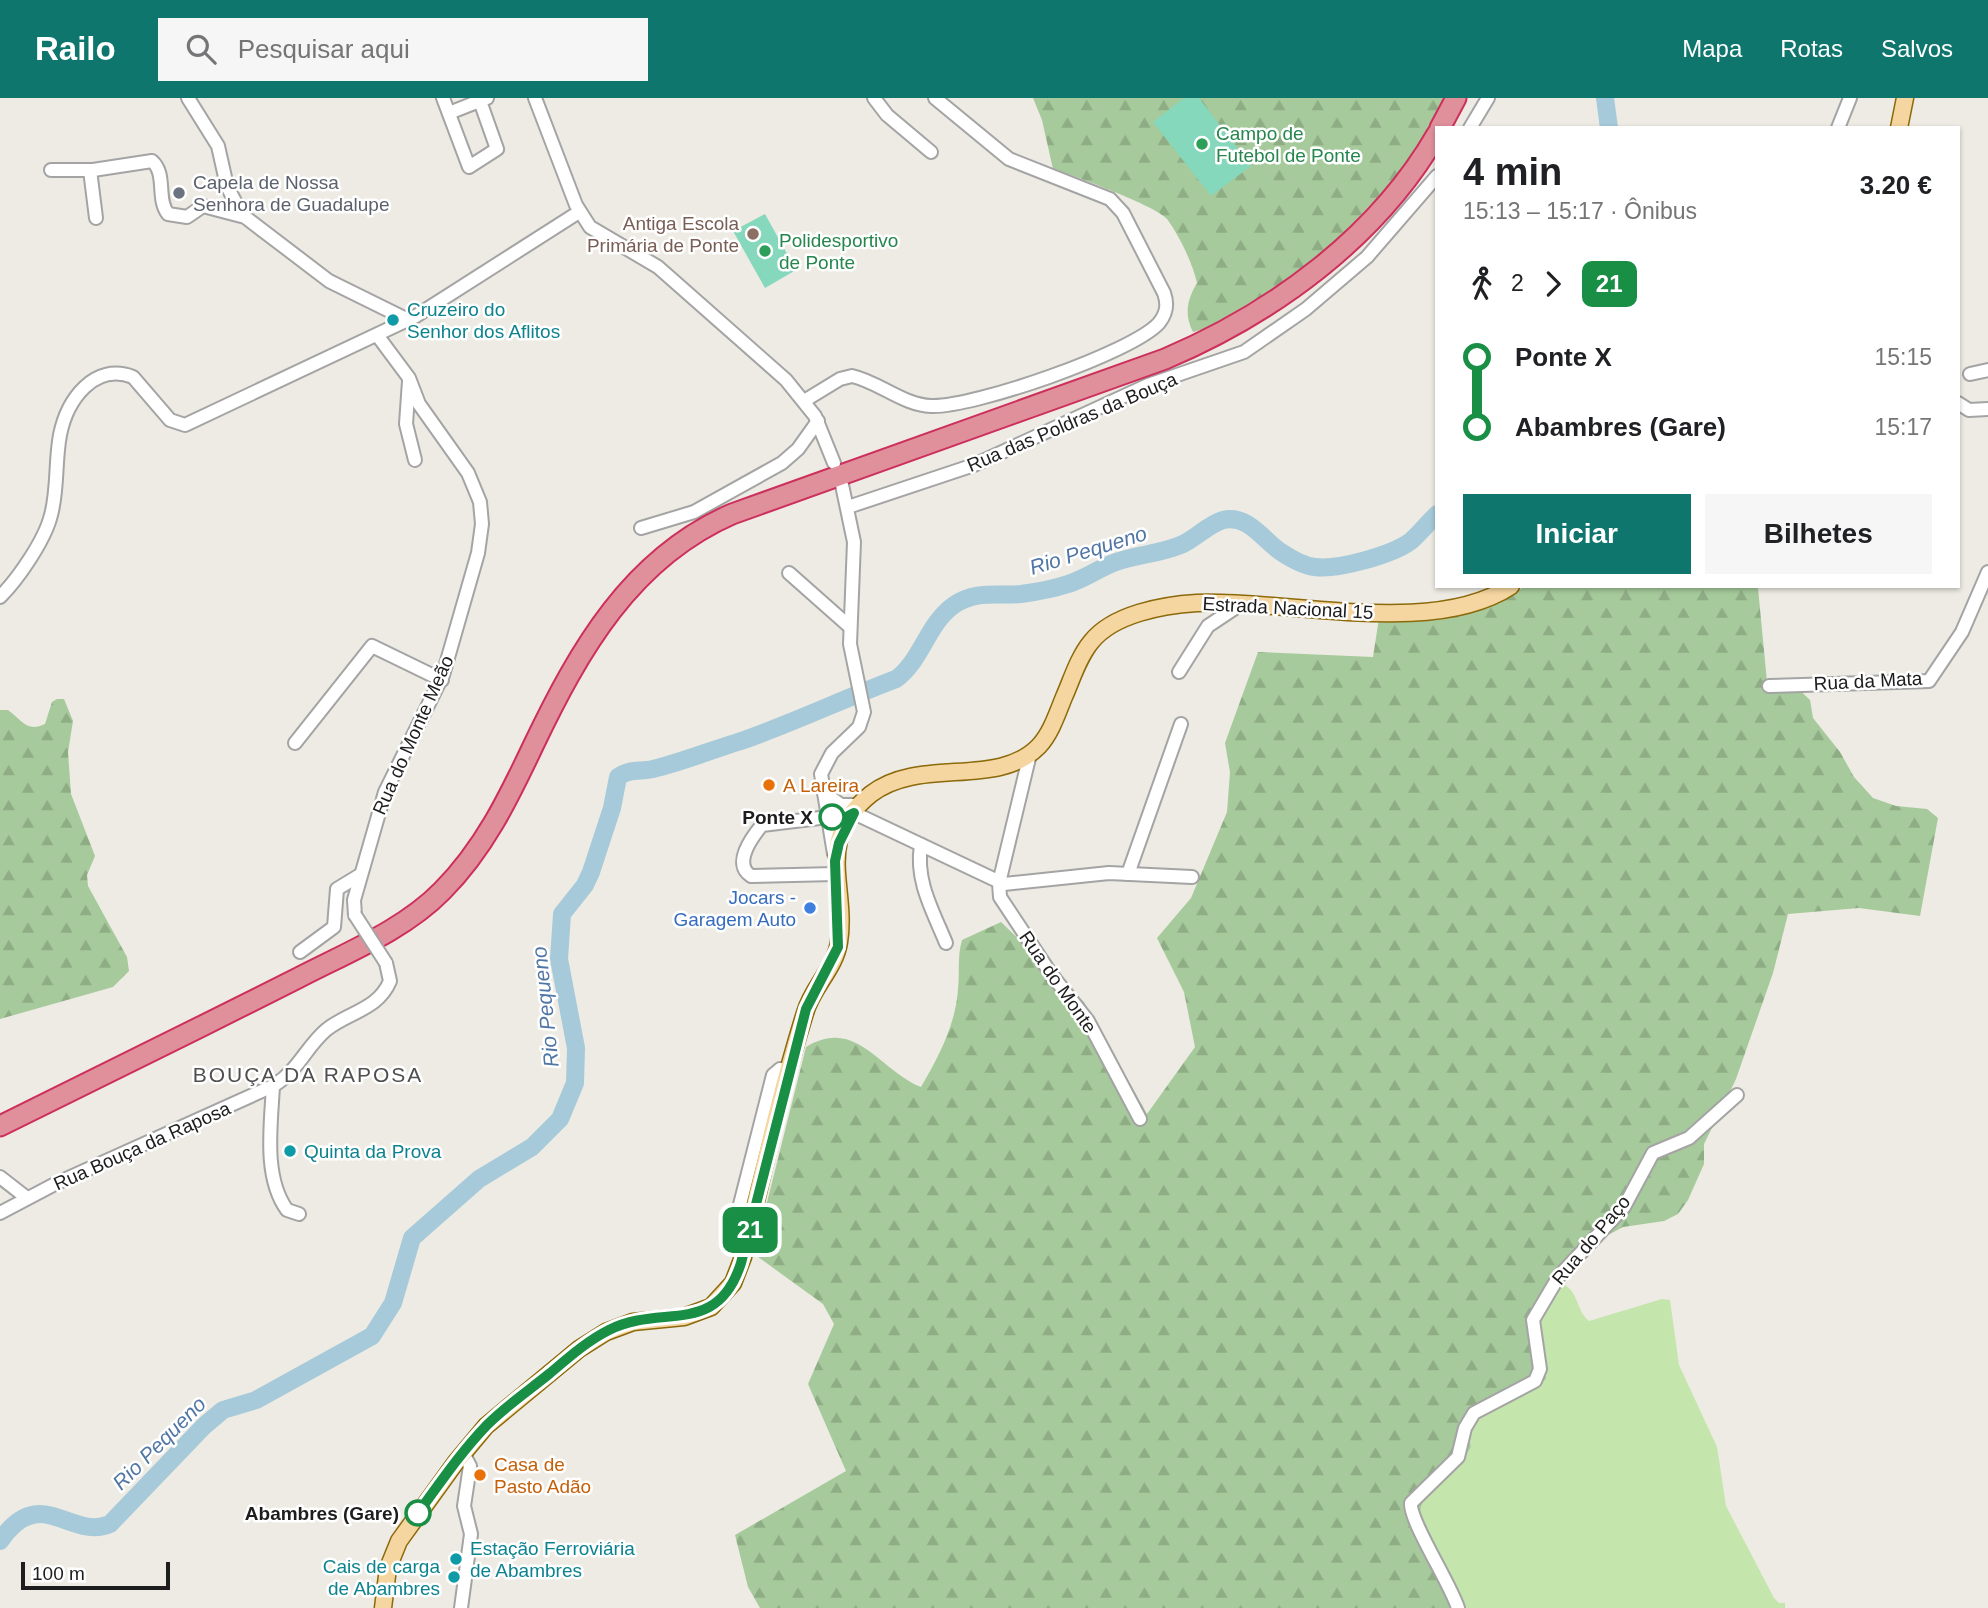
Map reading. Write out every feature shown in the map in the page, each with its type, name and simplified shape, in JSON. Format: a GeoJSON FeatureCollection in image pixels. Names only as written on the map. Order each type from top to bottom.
{"type":"FeatureCollection","features":[{"type":"Feature","properties":{"kind":"highway"},"geometry":{"type":"LineString","coordinates":[[1441,126],[1456,98]]}},
{"type":"Feature","properties":{"kind":"highway"},"geometry":{"type":"LineString","coordinates":[[1453,126],[1467,98]]}},
{"type":"Feature","properties":{"kind":"highway"},"geometry":{"type":"LineString","coordinates":[[0,1126],[345,953],[433,900],[468,862],[491,828],[575,663],[597,627],[644,573],[681,542],[732,514],[1165,359],[1229,330],[1314,271],[1357,235],[1403,183],[1435,137]]}},
{"type":"Feature","properties":{"kind":"highway"},"geometry":{"type":"LineString","coordinates":[[0,1136],[386,943],[442,906],[470,876],[499,834],[598,643],[636,594],[682,553],[746,517],[1171,369],[1224,345],[1304,292],[1352,255],[1408,195],[1435,157]]}},
{"type":"Feature","properties":{"kind":"main road"},"geometry":{"type":"LineString","coordinates":[[1899,126],[1905,98]]}},
{"type":"Feature","properties":{"kind":"main road","name":"Estrada Nacional 15"},"geometry":{"type":"LineString","coordinates":[[1030,754],[1046,736],[1083,655],[1098,634],[1129,618],[1156,609],[1197,603],[1362,613],[1435,610],[1479,601],[1507,588]]}},
{"type":"Feature","properties":{"kind":"main road"},"geometry":{"type":"LineString","coordinates":[[383,1608],[387,1573],[396,1546],[463,1453],[501,1413],[600,1335],[632,1322],[693,1315],[711,1307],[724,1295],[741,1263],[808,1002],[838,947],[835,868],[850,818],[880,788],[906,777],[1000,766],[1030,754]]}},
{"type":"Feature","properties":{"kind":"street"},"geometry":{"type":"LineString","coordinates":[[188,98],[216,142],[226,184],[242,215]]}},
{"type":"Feature","properties":{"kind":"street"},"geometry":{"type":"LineString","coordinates":[[443,98],[469,167],[497,149],[484,99],[449,113]]}},
{"type":"Feature","properties":{"kind":"street"},"geometry":{"type":"LineString","coordinates":[[535,98],[579,212],[592,228],[663,271],[782,376],[818,421],[834,463]]}},
{"type":"Feature","properties":{"kind":"street"},"geometry":{"type":"LineString","coordinates":[[874,98],[891,118],[931,152]]}},
{"type":"Feature","properties":{"kind":"street"},"geometry":{"type":"LineString","coordinates":[[804,401],[840,379],[852,376],[921,405],[957,404],[1059,374],[1146,333],[1164,315],[1166,297],[1114,202],[1097,192],[1009,159],[935,98]]}},
{"type":"Feature","properties":{"kind":"street"},"geometry":{"type":"LineString","coordinates":[[1471,126],[1488,98]]}},
{"type":"Feature","properties":{"kind":"street"},"geometry":{"type":"LineString","coordinates":[[1839,126],[1850,98]]}},
{"type":"Feature","properties":{"kind":"street"},"geometry":{"type":"LineString","coordinates":[[51,170],[90,170],[146,160],[156,165],[163,207],[168,214],[187,217],[205,206],[242,215],[326,279],[408,320]]}},
{"type":"Feature","properties":{"kind":"street"},"geometry":{"type":"LineString","coordinates":[[90,170],[96,218]]}},
{"type":"Feature","properties":{"kind":"street","name":"Rua das Poldras da Bouça"},"geometry":{"type":"LineString","coordinates":[[848,508],[968,467],[1086,416],[1141,388],[1225,361],[1251,348],[1306,309],[1367,257],[1435,178]]}},
{"type":"Feature","properties":{"kind":"street"},"geometry":{"type":"LineString","coordinates":[[0,597],[17,577],[48,524],[62,428],[77,396],[89,383],[104,374],[121,374],[139,380],[170,420],[182,426],[408,320],[579,212]]}},
{"type":"Feature","properties":{"kind":"street"},"geometry":{"type":"LineString","coordinates":[[381,333],[382,307]]}},
{"type":"Feature","properties":{"kind":"street","name":"Rua do Monte Meão"},"geometry":{"type":"LineString","coordinates":[[381,333],[409,378],[419,404],[468,473],[481,508],[479,548],[442,680],[386,789],[353,904],[355,915],[386,963]]}},
{"type":"Feature","properties":{"kind":"street"},"geometry":{"type":"LineString","coordinates":[[1970,374],[1988,370]]}},
{"type":"Feature","properties":{"kind":"street"},"geometry":{"type":"LineString","coordinates":[[409,378],[406,424],[415,460]]}},
{"type":"Feature","properties":{"kind":"street"},"geometry":{"type":"LineString","coordinates":[[1960,404],[1969,410],[1988,409]]}},
{"type":"Feature","properties":{"kind":"street"},"geometry":{"type":"LineString","coordinates":[[641,527],[694,512],[782,463],[798,449],[818,421]]}},
{"type":"Feature","properties":{"kind":"street"},"geometry":{"type":"LineString","coordinates":[[842,485],[855,561],[850,627],[862,699],[862,723],[832,753],[820,779],[827,804],[835,868],[751,876],[744,867],[744,854],[762,825],[827,804],[845,806],[850,818]]}},
{"type":"Feature","properties":{"kind":"street","name":"Rua da Mata"},"geometry":{"type":"LineString","coordinates":[[1769,686],[1929,681],[1962,632],[1988,572]]}},
{"type":"Feature","properties":{"kind":"street"},"geometry":{"type":"LineString","coordinates":[[789,573],[850,627]]}},
{"type":"Feature","properties":{"kind":"street"},"geometry":{"type":"LineString","coordinates":[[1179,672],[1208,626],[1241,604]]}},
{"type":"Feature","properties":{"kind":"street"},"geometry":{"type":"LineString","coordinates":[[295,743],[370,647],[379,646],[442,680]]}},
{"type":"Feature","properties":{"kind":"street"},"geometry":{"type":"LineString","coordinates":[[1128,874],[1181,724]]}},
{"type":"Feature","properties":{"kind":"street"},"geometry":{"type":"LineString","coordinates":[[999,883],[1030,754]]}},
{"type":"Feature","properties":{"kind":"street"},"geometry":{"type":"LineString","coordinates":[[827,804],[834,819],[850,818],[921,845],[999,883],[1014,885],[1061,876],[1128,874],[1192,877]]}},
{"type":"Feature","properties":{"kind":"street"},"geometry":{"type":"LineString","coordinates":[[921,845],[922,884],[946,943]]}},
{"type":"Feature","properties":{"kind":"street"},"geometry":{"type":"LineString","coordinates":[[300,952],[334,927],[337,889],[360,875]]}},
{"type":"Feature","properties":{"kind":"street","name":"Rua do Monte"},"geometry":{"type":"LineString","coordinates":[[999,883],[1004,905],[1051,974],[1088,1021],[1140,1119]]}},
{"type":"Feature","properties":{"kind":"street","name":"Rua Bouça da Raposa"},"geometry":{"type":"LineString","coordinates":[[0,1213],[27,1198],[274,1086],[301,1062],[326,1030],[379,997],[390,978],[386,963]]}},
{"type":"Feature","properties":{"kind":"street"},"geometry":{"type":"LineString","coordinates":[[732,1236],[773,1075],[780,1069],[790,1070]]}},
{"type":"Feature","properties":{"kind":"street"},"geometry":{"type":"LineString","coordinates":[[274,1086],[271,1126],[275,1187],[287,1210],[299,1214]]}},
{"type":"Feature","properties":{"kind":"street","name":"Rua do Paço"},"geometry":{"type":"LineString","coordinates":[[1458,1608],[1451,1586],[1412,1517],[1410,1503],[1458,1457],[1465,1428],[1474,1413],[1535,1381],[1539,1364],[1533,1327],[1537,1310],[1571,1260],[1624,1207],[1649,1157],[1659,1149],[1689,1138],[1737,1095]]}},
{"type":"Feature","properties":{"kind":"street"},"geometry":{"type":"LineString","coordinates":[[0,1177],[27,1198]]}},
{"type":"Feature","properties":{"kind":"street"},"geometry":{"type":"LineString","coordinates":[[461,1608],[471,1534],[464,1506],[470,1466],[463,1453]]}},
{"type":"Feature","properties":{"kind":"green space"},"geometry":{"type":"Polygon","coordinates":[[[1033,98],[1448,98],[1398,176],[1332,245],[1270,291],[1207,328],[1193,332],[1188,319],[1188,307],[1197,283],[1189,259],[1172,226],[1160,213],[1131,199],[1053,169],[1042,120],[1033,98]]]}},
{"type":"Feature","properties":{"kind":"green space","name":"Campo de Futebol de Ponte"},"geometry":{"type":"Polygon","coordinates":[[[1184,98],[1199,98],[1251,166],[1211,196],[1153,122],[1184,98]]]}},
{"type":"Feature","properties":{"kind":"green space","name":"Polidesportivo de Ponte"},"geometry":{"type":"Polygon","coordinates":[[[765,214],[796,270],[765,288],[733,231],[765,214]]]}},
{"type":"Feature","properties":{"kind":"green space"},"geometry":{"type":"Polygon","coordinates":[[[1522,588],[1758,588],[1767,682],[1792,683],[1810,700],[1813,718],[1840,752],[1854,777],[1873,798],[1896,806],[1927,809],[1938,818],[1920,916],[1859,908],[1788,914],[1773,973],[1736,1079],[1704,1144],[1704,1164],[1688,1200],[1678,1214],[1664,1221],[1623,1227],[1593,1243],[1574,1260],[1538,1325],[1546,1379],[1487,1411],[1468,1431],[1471,1447],[1465,1456],[1424,1500],[1421,1519],[1464,1608],[760,1608],[748,1587],[735,1535],[846,1471],[808,1384],[834,1324],[823,1304],[754,1254],[806,1047],[824,1039],[839,1038],[854,1042],[921,1087],[940,1052],[954,1015],[962,940],[1001,922],[1084,1002],[1147,1114],[1195,1047],[1184,992],[1157,938],[1191,898],[1227,812],[1230,772],[1225,743],[1258,652],[1373,657],[1379,618],[1455,613],[1491,604],[1522,588]]]}},
{"type":"Feature","properties":{"kind":"green space"},"geometry":{"type":"Polygon","coordinates":[[[64,699],[73,721],[68,752],[71,794],[95,856],[87,875],[88,886],[127,957],[129,971],[113,987],[0,1019],[0,710],[8,710],[34,727],[45,724],[52,702],[64,699]]]}},
{"type":"Feature","properties":{"kind":"green space"},"geometry":{"type":"Polygon","coordinates":[[[1563,1284],[1572,1292],[1589,1321],[1662,1299],[1670,1300],[1679,1365],[1717,1447],[1726,1506],[1774,1598],[1779,1603],[1785,1603],[1785,1608],[1464,1608],[1418,1509],[1429,1492],[1471,1447],[1468,1431],[1538,1325],[1558,1285],[1563,1284]]]}},
{"type":"Feature","properties":{"kind":"waterway","name":"Rio Pequeno"},"geometry":{"type":"LineString","coordinates":[[1605,98],[1609,126]]}},
{"type":"Feature","properties":{"kind":"waterway","name":"Rio Pequeno"},"geometry":{"type":"LineString","coordinates":[[0,1541],[15,1524],[29,1516],[42,1514],[82,1526],[110,1524],[204,1426],[223,1410],[256,1400],[372,1336],[393,1303],[412,1238],[479,1179],[532,1147],[560,1119],[575,1083],[576,1048],[559,959],[562,914],[585,885],[591,872],[612,808],[618,777],[622,774],[664,766],[741,741],[896,679],[912,662],[945,613],[970,597],[1021,594],[1062,586],[1116,562],[1175,547],[1218,522],[1232,519],[1248,524],[1281,552],[1302,563],[1325,567],[1350,564],[1378,556],[1411,541],[1435,516]]}},
{"type":"Feature","properties":{"kind":"bus line","name":"21"},"geometry":{"type":"LineString","coordinates":[[418,1513],[486,1426],[585,1345],[627,1323],[684,1317],[702,1311],[718,1301],[733,1283],[741,1263],[806,1009],[838,947],[840,929],[835,861],[839,843],[854,813],[841,820],[832,817]]}},
{"type":"Feature","properties":{"kind":"place","name":"Campo de Futebol de Ponte"},"geometry":{"type":"Point","coordinates":[1202,144]}},
{"type":"Feature","properties":{"kind":"place","name":"Capela de Nossa Senhora de Guadalupe"},"geometry":{"type":"Point","coordinates":[179,193]}},
{"type":"Feature","properties":{"kind":"place","name":"Antiga Escola Primária de Ponte"},"geometry":{"type":"Point","coordinates":[753,234]}},
{"type":"Feature","properties":{"kind":"place","name":"Polidesportivo de Ponte"},"geometry":{"type":"Point","coordinates":[765,251]}},
{"type":"Feature","properties":{"kind":"place","name":"Cruzeiro do Senhor dos Aflitos"},"geometry":{"type":"Point","coordinates":[393,320]}},
{"type":"Feature","properties":{"kind":"place","name":"A Lareira"},"geometry":{"type":"Point","coordinates":[769,785]}},
{"type":"Feature","properties":{"kind":"place","name":"Ponte X"},"geometry":{"type":"Point","coordinates":[832,817]}},
{"type":"Feature","properties":{"kind":"place","name":"Jocars - Garagem Auto"},"geometry":{"type":"Point","coordinates":[810,908]}},
{"type":"Feature","properties":{"kind":"place","name":"Quinta da Prova"},"geometry":{"type":"Point","coordinates":[290,1151]}},
{"type":"Feature","properties":{"kind":"place","name":"Casa de Pasto Adão"},"geometry":{"type":"Point","coordinates":[480,1475]}},
{"type":"Feature","properties":{"kind":"place","name":"Abambres (Gare)"},"geometry":{"type":"Point","coordinates":[418,1513]}},
{"type":"Feature","properties":{"kind":"place","name":"Estação Ferroviária de Abambres"},"geometry":{"type":"Point","coordinates":[456,1559]}},
{"type":"Feature","properties":{"kind":"place","name":"Cais de carga de Abambres"},"geometry":{"type":"Point","coordinates":[454,1577]}},
{"type":"Feature","properties":{"kind":"district","name":"BOUÇA DA RAPOSA"},"geometry":{"type":"Point","coordinates":[308,1074]}}]}
